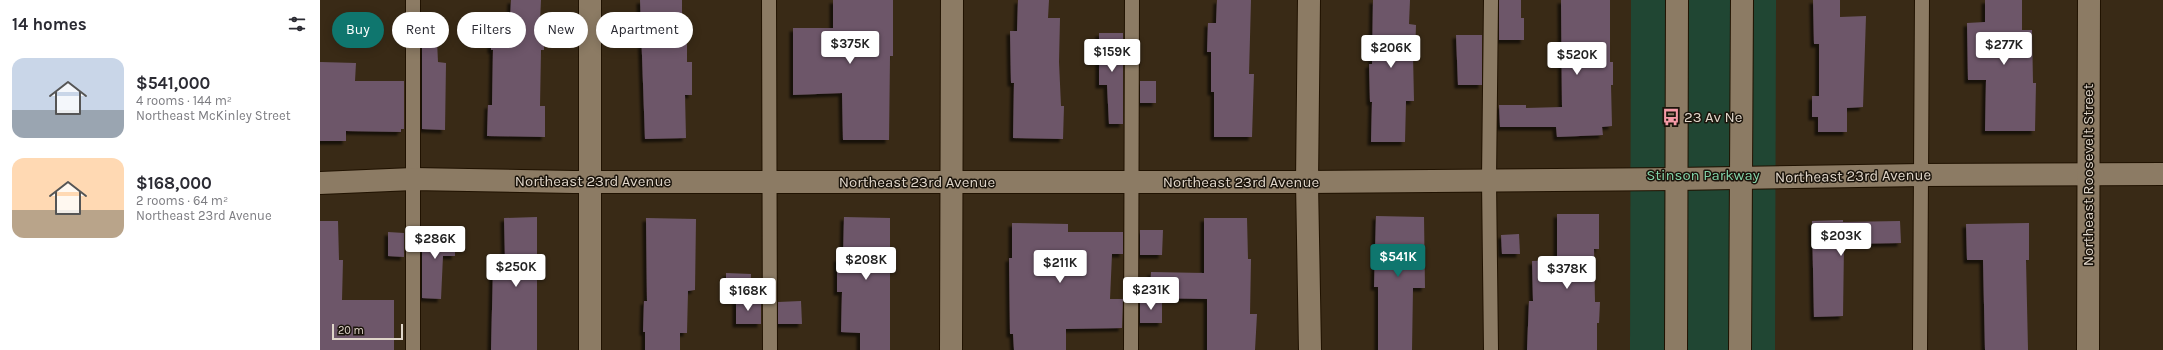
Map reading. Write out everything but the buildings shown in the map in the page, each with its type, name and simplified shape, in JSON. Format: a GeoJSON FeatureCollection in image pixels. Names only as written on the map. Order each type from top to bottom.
{"type":"FeatureCollection","features":[{"type":"Feature","properties":{"kind":"street"},"geometry":{"type":"LineString","coordinates":[[590,0],[590,350]]}},
{"type":"Feature","properties":{"kind":"street"},"geometry":{"type":"LineString","coordinates":[[951,350],[952,0]]}},
{"type":"Feature","properties":{"kind":"street"},"geometry":{"type":"LineString","coordinates":[[1309,0],[1307,182],[1310,350]]}},
{"type":"Feature","properties":{"kind":"street"},"geometry":{"type":"LineString","coordinates":[[1676,350],[1677,0]]}},
{"type":"Feature","properties":{"kind":"street"},"geometry":{"type":"LineString","coordinates":[[1740,350],[1742,0]]}},
{"type":"Feature","properties":{"kind":"street","name":"Northeast Roosevelt Street"},"geometry":{"type":"LineString","coordinates":[[2088,350],[2089,0]]}},
{"type":"Feature","properties":{"kind":"street","name":"Northeast 23rd Avenue"},"geometry":{"type":"LineString","coordinates":[[320,183],[413,179],[590,181],[1307,182],[1676,179],[1922,174],[2163,174]]}},
{"type":"Feature","properties":{"kind":"lane"},"geometry":{"type":"LineString","coordinates":[[413,0],[413,350]]}},
{"type":"Feature","properties":{"kind":"lane"},"geometry":{"type":"LineString","coordinates":[[769,0],[768,181],[770,350]]}},
{"type":"Feature","properties":{"kind":"lane"},"geometry":{"type":"LineString","coordinates":[[1131,350],[1132,0]]}},
{"type":"Feature","properties":{"kind":"lane"},"geometry":{"type":"LineString","coordinates":[[1491,0],[1489,180],[1491,350]]}},
{"type":"Feature","properties":{"kind":"lane"},"geometry":{"type":"LineString","coordinates":[[1920,350],[1922,0]]}},
{"type":"Feature","properties":{"kind":"green space","name":"Stinson Parkway"},"geometry":{"type":"Polygon","coordinates":[[[1631,0],[1776,0],[1775,350],[1630,350],[1631,0]]]}},
{"type":"Feature","properties":{"kind":"place","name":"23 Av Ne"},"geometry":{"type":"Point","coordinates":[1671,117]}}]}
